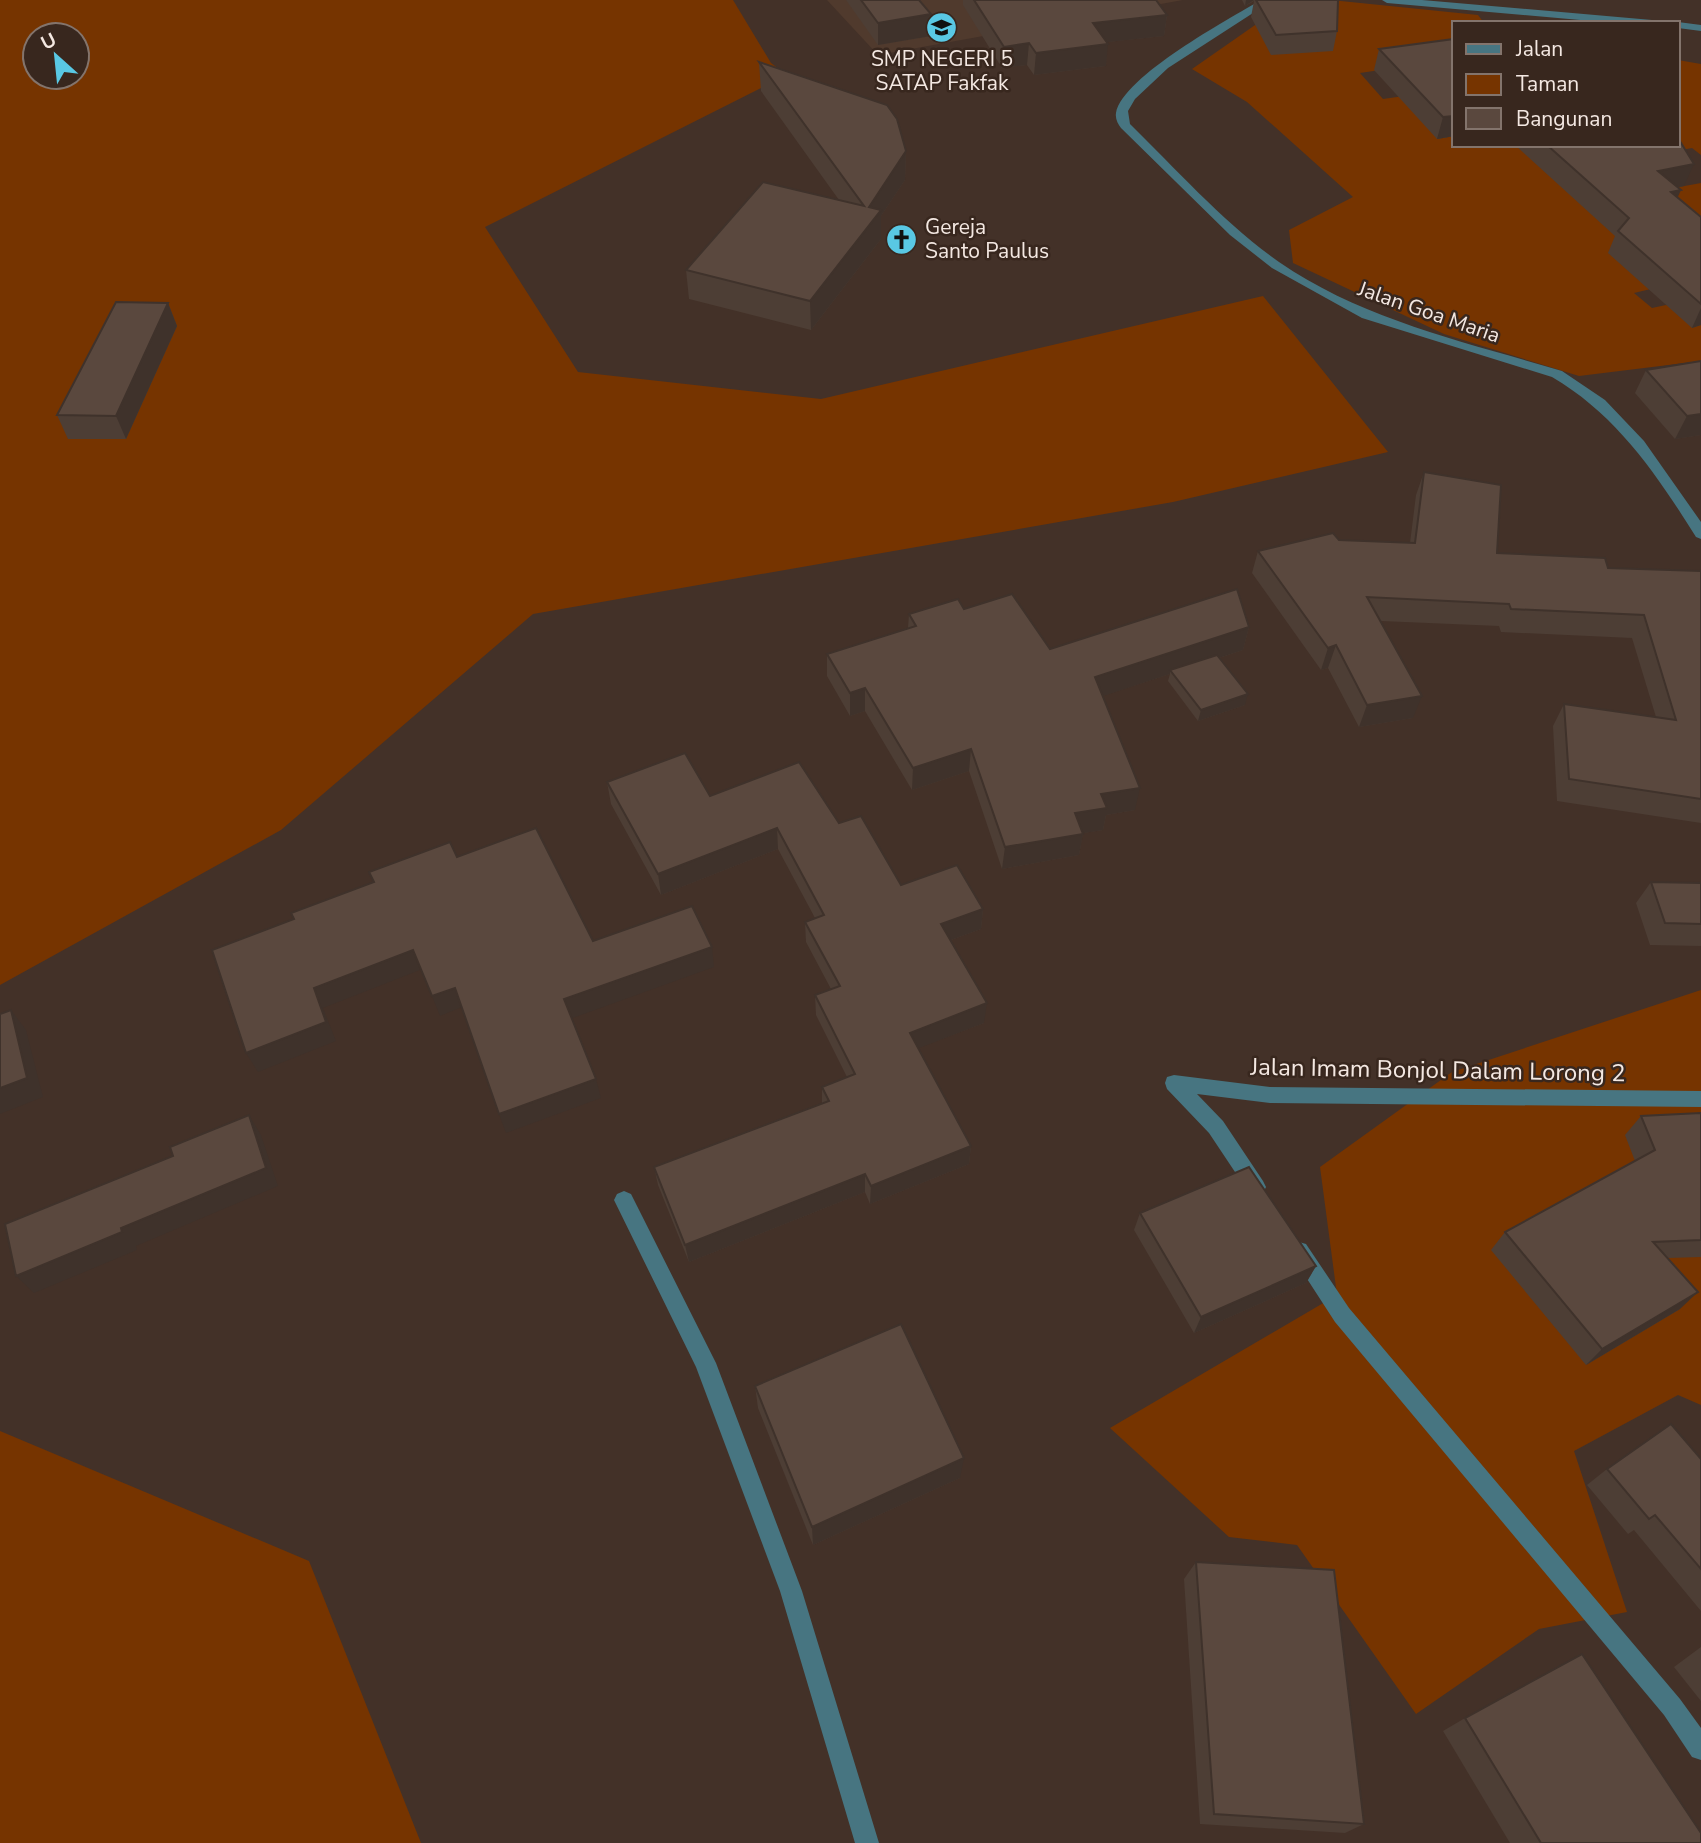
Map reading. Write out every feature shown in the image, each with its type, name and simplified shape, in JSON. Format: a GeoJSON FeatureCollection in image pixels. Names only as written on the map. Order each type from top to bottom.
{"type":"FeatureCollection","features":[{"type":"Feature","properties":{"kind":"street","name":"Jalan Goa Maria"},"geometry":{"type":"LineString","coordinates":[[1268,0],[1169,63],[1134,91],[1121,111],[1125,126],[1234,232],[1276,265],[1366,315],[1553,373],[1575,383],[1602,406],[1651,457],[1681,499],[1701,534]]}},
{"type":"Feature","properties":{"kind":"street"},"geometry":{"type":"LineString","coordinates":[[1387,0],[1629,21]]}},
{"type":"Feature","properties":{"kind":"street"},"geometry":{"type":"LineString","coordinates":[[1680,25],[1701,28]]}},
{"type":"Feature","properties":{"kind":"street","name":"Jalan Imam Bonjol Dalam Lorong 2"},"geometry":{"type":"LineString","coordinates":[[1268,1204],[1216,1127],[1174,1083],[1270,1095],[1701,1099]]}},
{"type":"Feature","properties":{"kind":"street"},"geometry":{"type":"LineString","coordinates":[[624,1200],[705,1363],[791,1591],[867,1843]]}},
{"type":"Feature","properties":{"kind":"street"},"geometry":{"type":"LineString","coordinates":[[1290,1237],[1342,1314],[1672,1707],[1701,1748]]}},
{"type":"Feature","properties":{"kind":"shaded area","name":"SMP NEGERI 5 SATAP Fakfak"},"geometry":{"type":"Polygon","coordinates":[[[827,0],[1183,0],[878,55],[827,0]]]}},
{"type":"Feature","properties":{"kind":"green space"},"geometry":{"type":"Polygon","coordinates":[[[0,0],[733,0],[771,63],[787,75],[485,227],[578,372],[821,399],[1263,296],[1388,452],[1173,502],[533,614],[281,830],[0,985],[0,0]]]}},
{"type":"Feature","properties":{"kind":"green space"},"geometry":{"type":"Polygon","coordinates":[[[1291,0],[1331,0],[1478,15],[1482,21],[1452,21],[1452,106],[1437,139],[1452,136],[1452,147],[1680,147],[1680,60],[1701,64],[1701,155],[1692,148],[1644,157],[1679,187],[1701,183],[1701,277],[1634,293],[1652,308],[1666,305],[1701,317],[1701,361],[1579,376],[1444,334],[1293,263],[1289,230],[1353,197],[1247,102],[1192,69],[1291,0]],[[1421,64],[1360,73],[1383,99],[1446,90],[1421,64]]]}},
{"type":"Feature","properties":{"kind":"green space"},"geometry":{"type":"Polygon","coordinates":[[[1701,990],[1701,1405],[1678,1395],[1574,1451],[1627,1612],[1539,1629],[1416,1714],[1297,1545],[1229,1537],[1110,1428],[1337,1295],[1320,1167],[1452,1072],[1701,990]]]}},
{"type":"Feature","properties":{"kind":"green space"},"geometry":{"type":"Polygon","coordinates":[[[0,1431],[309,1561],[421,1843],[0,1843],[0,1431]]]}},
{"type":"Feature","properties":{"kind":"building"},"geometry":{"type":"Polygon","coordinates":[[[861,0],[919,0],[931,14],[878,23],[861,0]]]}},
{"type":"Feature","properties":{"kind":"building"},"geometry":{"type":"Polygon","coordinates":[[[974,0],[1156,0],[1167,15],[1093,23],[1108,44],[1036,53],[1029,43],[1004,47],[974,0]]]}},
{"type":"Feature","properties":{"kind":"building"},"geometry":{"type":"Polygon","coordinates":[[[1256,0],[1338,0],[1337,31],[1276,35],[1256,0]]]}},
{"type":"Feature","properties":{"kind":"building"},"geometry":{"type":"Polygon","coordinates":[[[1452,39],[1452,116],[1443,117],[1379,49],[1452,39]]]}},
{"type":"Feature","properties":{"kind":"building"},"geometry":{"type":"Polygon","coordinates":[[[759,62],[887,105],[897,119],[906,151],[869,207],[881,210],[810,301],[686,270],[763,182],[864,206],[759,62]]]}},
{"type":"Feature","properties":{"kind":"building"},"geometry":{"type":"Polygon","coordinates":[[[1680,141],[1694,164],[1658,171],[1681,190],[1671,192],[1701,217],[1701,304],[1618,231],[1629,218],[1549,147],[1680,147],[1680,141]]]}},
{"type":"Feature","properties":{"kind":"building"},"geometry":{"type":"Polygon","coordinates":[[[116,302],[168,303],[116,416],[57,415],[116,302]]]}},
{"type":"Feature","properties":{"kind":"building"},"geometry":{"type":"Polygon","coordinates":[[[1701,361],[1701,414],[1687,416],[1646,370],[1701,361]]]}},
{"type":"Feature","properties":{"kind":"building"},"geometry":{"type":"Polygon","coordinates":[[[1424,472],[1501,485],[1497,553],[1605,558],[1608,568],[1701,571],[1701,799],[1569,779],[1564,704],[1676,720],[1644,615],[1511,609],[1509,604],[1367,597],[1422,696],[1367,705],[1336,645],[1328,648],[1258,551],[1333,533],[1339,540],[1415,543],[1424,472]]]}},
{"type":"Feature","properties":{"kind":"building"},"geometry":{"type":"Polygon","coordinates":[[[1237,589],[1249,627],[1095,677],[1140,788],[1101,794],[1107,808],[1075,813],[1083,834],[1005,847],[971,749],[913,768],[865,688],[850,693],[827,654],[916,626],[909,614],[958,599],[964,609],[1012,594],[1050,649],[1237,589]]]}},
{"type":"Feature","properties":{"kind":"building"},"geometry":{"type":"Polygon","coordinates":[[[1217,655],[1248,694],[1201,710],[1170,670],[1217,655]]]}},
{"type":"Feature","properties":{"kind":"building"},"geometry":{"type":"Polygon","coordinates":[[[685,753],[710,796],[799,762],[839,823],[861,816],[901,885],[957,865],[983,909],[941,924],[987,1003],[910,1033],[971,1146],[871,1186],[865,1174],[685,1245],[654,1167],[829,1101],[822,1087],[855,1074],[815,995],[840,986],[805,922],[824,915],[777,828],[658,874],[607,782],[685,753]]]}},
{"type":"Feature","properties":{"kind":"building"},"geometry":{"type":"Polygon","coordinates":[[[536,828],[593,941],[692,906],[712,947],[564,999],[596,1079],[499,1114],[455,988],[432,996],[413,950],[314,988],[326,1022],[246,1053],[212,950],[294,919],[291,913],[374,882],[369,872],[450,842],[457,857],[536,828]]]}},
{"type":"Feature","properties":{"kind":"building"},"geometry":{"type":"Polygon","coordinates":[[[1651,882],[1701,883],[1701,924],[1665,923],[1651,882]]]}},
{"type":"Feature","properties":{"kind":"building"},"geometry":{"type":"Polygon","coordinates":[[[11,1010],[27,1078],[0,1088],[0,1014],[11,1010]]]}},
{"type":"Feature","properties":{"kind":"building"},"geometry":{"type":"Polygon","coordinates":[[[1701,1113],[1701,1240],[1653,1242],[1698,1292],[1602,1349],[1505,1232],[1655,1150],[1641,1116],[1701,1113]]]}},
{"type":"Feature","properties":{"kind":"building"},"geometry":{"type":"Polygon","coordinates":[[[249,1115],[266,1168],[121,1228],[122,1232],[16,1276],[5,1224],[173,1156],[170,1147],[249,1115]]]}},
{"type":"Feature","properties":{"kind":"building"},"geometry":{"type":"Polygon","coordinates":[[[1249,1167],[1316,1266],[1201,1317],[1140,1213],[1249,1167]]]}},
{"type":"Feature","properties":{"kind":"building"},"geometry":{"type":"Polygon","coordinates":[[[901,1324],[964,1458],[812,1527],[755,1386],[901,1324]]]}},
{"type":"Feature","properties":{"kind":"building"},"geometry":{"type":"Polygon","coordinates":[[[1671,1424],[1701,1459],[1701,1569],[1655,1515],[1649,1519],[1607,1469],[1671,1424]]]}},
{"type":"Feature","properties":{"kind":"building"},"geometry":{"type":"Polygon","coordinates":[[[1196,1562],[1334,1570],[1364,1824],[1214,1814],[1196,1562]]]}},
{"type":"Feature","properties":{"kind":"building"},"geometry":{"type":"Polygon","coordinates":[[[1582,1654],[1701,1833],[1701,1843],[1541,1843],[1465,1718],[1582,1654]]]}},
{"type":"Feature","properties":{"kind":"place","name":"SMP NEGERI 5 SATAP Fakfak"},"geometry":{"type":"Point","coordinates":[942,27]}},
{"type":"Feature","properties":{"kind":"place","name":"Gereja Santo Paulus"},"geometry":{"type":"Point","coordinates":[902,239]}}]}
